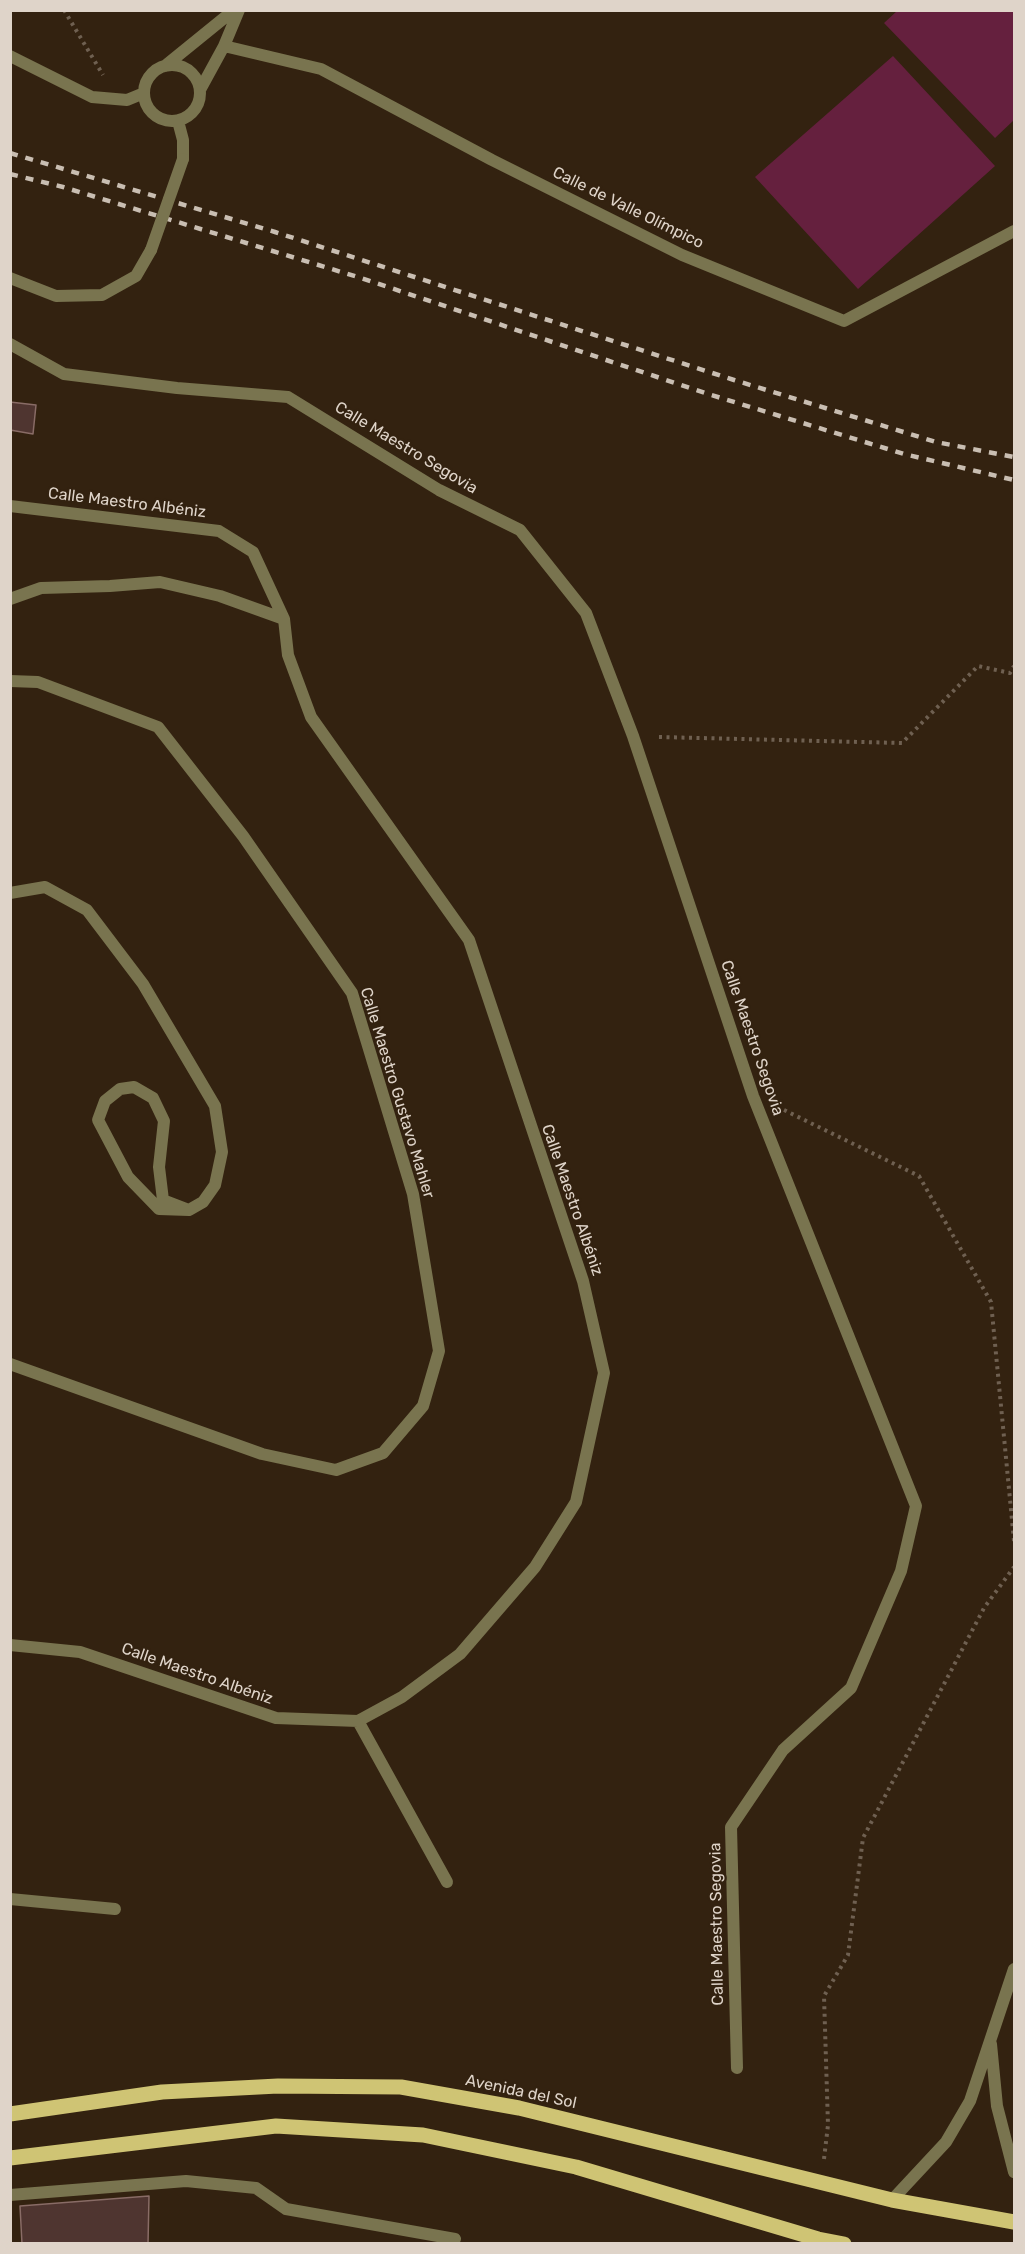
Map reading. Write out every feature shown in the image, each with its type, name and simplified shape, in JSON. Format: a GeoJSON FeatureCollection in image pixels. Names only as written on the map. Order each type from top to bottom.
{"type":"FeatureCollection","features":[{"type":"Feature","properties":{"kind":"main road","name":"Avenida del Sol"},"geometry":{"type":"LineString","coordinates":[[10,2114],[162,2092],[278,2086],[401,2087],[519,2108],[892,2200],[1014,2222]]}},
{"type":"Feature","properties":{"kind":"main road"},"geometry":{"type":"LineString","coordinates":[[10,2158],[276,2126],[423,2135],[576,2167],[818,2239],[844,2244]]}},
{"type":"Feature","properties":{"kind":"street"},"geometry":{"type":"LineString","coordinates":[[236,10],[224,46],[200,90],[197,106],[192,113],[178,121],[162,119],[154,115],[144,93],[150,76],[236,10]]}},
{"type":"Feature","properties":{"kind":"street","name":"Calle de Valle Olímpico"},"geometry":{"type":"LineString","coordinates":[[224,46],[321,69],[492,160],[682,255],[844,321],[1014,231]]}},
{"type":"Feature","properties":{"kind":"street"},"geometry":{"type":"LineString","coordinates":[[10,56],[92,97],[128,100],[144,93]]}},
{"type":"Feature","properties":{"kind":"street"},"geometry":{"type":"LineString","coordinates":[[164,66],[184,67],[198,81],[200,90]]}},
{"type":"Feature","properties":{"kind":"street"},"geometry":{"type":"LineString","coordinates":[[10,278],[56,296],[102,295],[136,276],[151,250],[183,159],[183,140],[178,121]]}},
{"type":"Feature","properties":{"kind":"street","name":"Calle Maestro Segovia"},"geometry":{"type":"LineString","coordinates":[[10,344],[64,374],[177,388],[288,397],[439,490],[520,530],[586,613],[633,736],[753,1096],[916,1506],[901,1571],[851,1688],[783,1750],[731,1827],[737,2068]]}},
{"type":"Feature","properties":{"kind":"street","name":"Calle Maestro Albéniz"},"geometry":{"type":"LineString","coordinates":[[10,506],[219,531],[253,552],[284,619],[288,655],[311,717],[469,940],[583,1281],[604,1373],[576,1502],[535,1567],[460,1654],[402,1697],[358,1721],[276,1718],[80,1652],[10,1645]]}},
{"type":"Feature","properties":{"kind":"street"},"geometry":{"type":"LineString","coordinates":[[10,599],[41,588],[160,582],[220,596],[284,619]]}},
{"type":"Feature","properties":{"kind":"street","name":"Calle Maestro Gustavo Mahler"},"geometry":{"type":"LineString","coordinates":[[10,681],[38,682],[158,727],[243,836],[352,993],[413,1194],[440,1352],[423,1406],[383,1453],[336,1470],[262,1454],[10,1364]]}},
{"type":"Feature","properties":{"kind":"street"},"geometry":{"type":"LineString","coordinates":[[10,893],[45,887],[87,910],[143,984],[215,1106],[222,1152],[215,1185],[203,1202],[189,1210],[159,1209],[128,1177],[98,1120],[105,1101],[120,1089],[135,1087],[153,1098],[164,1121],[159,1167],[163,1200],[189,1210]]}},
{"type":"Feature","properties":{"kind":"street"},"geometry":{"type":"LineString","coordinates":[[358,1721],[447,1882]]}},
{"type":"Feature","properties":{"kind":"street"},"geometry":{"type":"LineString","coordinates":[[10,1899],[115,1909]]}},
{"type":"Feature","properties":{"kind":"street"},"geometry":{"type":"LineString","coordinates":[[892,2200],[946,2142],[970,2101],[1014,1970]]}},
{"type":"Feature","properties":{"kind":"street"},"geometry":{"type":"LineString","coordinates":[[991,2037],[997,2106],[1014,2172]]}},
{"type":"Feature","properties":{"kind":"street"},"geometry":{"type":"LineString","coordinates":[[10,2195],[186,2181],[256,2188],[286,2210],[455,2239]]}},
{"type":"Feature","properties":{"kind":"path"},"geometry":{"type":"LineString","coordinates":[[64,10],[116,99]]}},
{"type":"Feature","properties":{"kind":"path"},"geometry":{"type":"LineString","coordinates":[[633,736],[902,743],[978,666],[1010,673],[1014,666]]}},
{"type":"Feature","properties":{"kind":"path"},"geometry":{"type":"LineString","coordinates":[[753,1096],[919,1176],[991,1302],[1014,1541]]}},
{"type":"Feature","properties":{"kind":"path"},"geometry":{"type":"LineString","coordinates":[[821,2183],[828,2125],[824,1996],[848,1955],[863,1838],[984,1608],[1014,1567]]}},
{"type":"Feature","properties":{"kind":"shaded area"},"geometry":{"type":"Polygon","coordinates":[[[897,11],[1014,11],[1014,120],[995,138],[884,23],[897,11]]]}},
{"type":"Feature","properties":{"kind":"shaded area"},"geometry":{"type":"Polygon","coordinates":[[[893,56],[995,166],[858,289],[755,177],[893,56]]]}},
{"type":"Feature","properties":{"kind":"building"},"geometry":{"type":"Polygon","coordinates":[[[10,402],[36,405],[33,434],[10,430],[10,402]]]}},
{"type":"Feature","properties":{"kind":"building"},"geometry":{"type":"Polygon","coordinates":[[[149,2196],[148,2244],[22,2244],[20,2206],[149,2196]]]}},
{"type":"Feature","properties":{"kind":"railway"},"geometry":{"type":"LineString","coordinates":[[10,153],[275,232],[734,380],[936,442],[1014,457]]}},
{"type":"Feature","properties":{"kind":"railway"},"geometry":{"type":"LineString","coordinates":[[10,174],[63,187],[361,278],[708,394],[904,454],[1014,480]]}}]}
